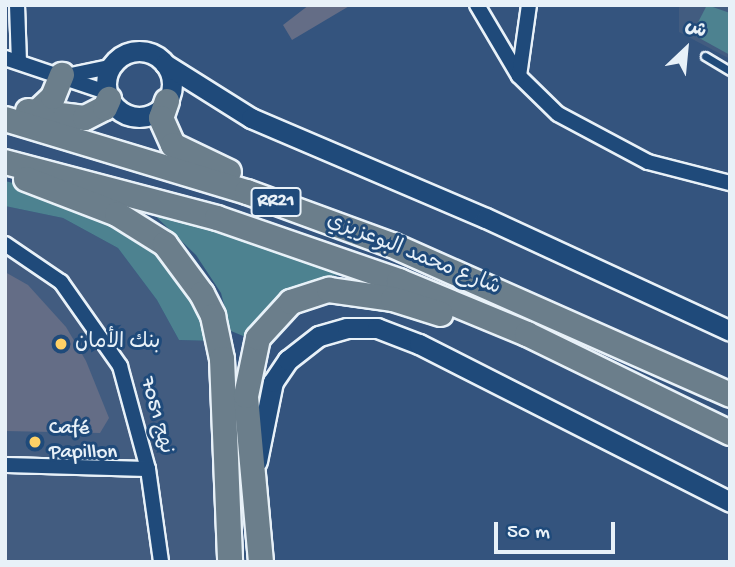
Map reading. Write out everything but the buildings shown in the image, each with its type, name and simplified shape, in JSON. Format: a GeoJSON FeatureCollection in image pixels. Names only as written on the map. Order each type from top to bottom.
{"type":"FeatureCollection","features":[{"type":"Feature","properties":{"kind":"highway"},"geometry":{"type":"LineString","coordinates":[[36,113],[54,97],[63,76]]}},
{"type":"Feature","properties":{"kind":"highway"},"geometry":{"type":"LineString","coordinates":[[5,106],[36,113],[86,118],[105,108],[108,96]]}},
{"type":"Feature","properties":{"kind":"highway"},"geometry":{"type":"LineString","coordinates":[[168,99],[161,118],[163,130],[180,150],[392,245]]}},
{"type":"Feature","properties":{"kind":"highway","name":"شارع محمد البوعزيزي"},"geometry":{"type":"LineString","coordinates":[[5,119],[247,191],[392,245],[730,395]]}},
{"type":"Feature","properties":{"kind":"highway","name":"شارع محمد البوعزيزي"},"geometry":{"type":"LineString","coordinates":[[5,162],[217,218],[399,281],[730,433]]}},
{"type":"Feature","properties":{"kind":"highway"},"geometry":{"type":"LineString","coordinates":[[5,172],[117,214],[146,232],[179,259],[202,294],[213,316],[222,359],[230,562]]}},
{"type":"Feature","properties":{"kind":"highway"},"geometry":{"type":"LineString","coordinates":[[261,562],[247,397],[250,366],[258,338],[291,302],[329,290],[368,294],[527,341]]}},
{"type":"Feature","properties":{"kind":"street"},"geometry":{"type":"LineString","coordinates":[[17,5],[12,59],[63,76],[108,96],[134,117],[159,111],[168,99],[171,76],[165,64]]}},
{"type":"Feature","properties":{"kind":"street"},"geometry":{"type":"LineString","coordinates":[[477,5],[519,76],[558,114],[648,162],[730,183]]}},
{"type":"Feature","properties":{"kind":"street"},"geometry":{"type":"LineString","coordinates":[[519,76],[529,5]]}},
{"type":"Feature","properties":{"kind":"street"},"geometry":{"type":"LineString","coordinates":[[63,76],[110,67],[130,52],[144,51],[211,96],[730,331]]}},
{"type":"Feature","properties":{"kind":"street"},"geometry":{"type":"LineString","coordinates":[[108,96],[110,67]]}},
{"type":"Feature","properties":{"kind":"street"},"geometry":{"type":"LineString","coordinates":[[168,99],[211,96]]}},
{"type":"Feature","properties":{"kind":"street","name":"نهج 7051"},"geometry":{"type":"LineString","coordinates":[[5,244],[61,282],[97,328],[120,366],[148,469],[161,562]]}},
{"type":"Feature","properties":{"kind":"street"},"geometry":{"type":"LineString","coordinates":[[254,476],[273,382],[288,360],[319,336],[347,328],[377,328],[419,344],[730,502]]}},
{"type":"Feature","properties":{"kind":"street"},"geometry":{"type":"LineString","coordinates":[[5,465],[148,469]]}},
{"type":"Feature","properties":{"kind":"lane"},"geometry":{"type":"LineString","coordinates":[[705,56],[730,71]]}},
{"type":"Feature","properties":{"kind":"shaded area"},"geometry":{"type":"Polygon","coordinates":[[[679,5],[730,5],[730,59],[679,32],[679,5]]]}},
{"type":"Feature","properties":{"kind":"shaded area"},"geometry":{"type":"Polygon","coordinates":[[[5,206],[63,218],[118,248],[157,300],[179,340],[215,341],[222,562],[5,562],[5,206]]]}},
{"type":"Feature","properties":{"kind":"green space"},"geometry":{"type":"Polygon","coordinates":[[[707,5],[730,13],[730,55],[692,34],[707,5]]]}},
{"type":"Feature","properties":{"kind":"green space"},"geometry":{"type":"Polygon","coordinates":[[[5,181],[61,195],[113,216],[176,265],[215,341],[179,340],[157,300],[118,248],[63,218],[5,206],[5,181]]]}},
{"type":"Feature","properties":{"kind":"green space"},"geometry":{"type":"Polygon","coordinates":[[[146,207],[349,275],[326,276],[294,288],[270,308],[253,340],[231,331],[221,293],[196,255],[146,207]]]}},
{"type":"Feature","properties":{"kind":"place","name":"بنك الأمان"},"geometry":{"type":"Point","coordinates":[61,344]}},
{"type":"Feature","properties":{"kind":"place","name":"Café Papillon"},"geometry":{"type":"Point","coordinates":[35,442]}}]}
